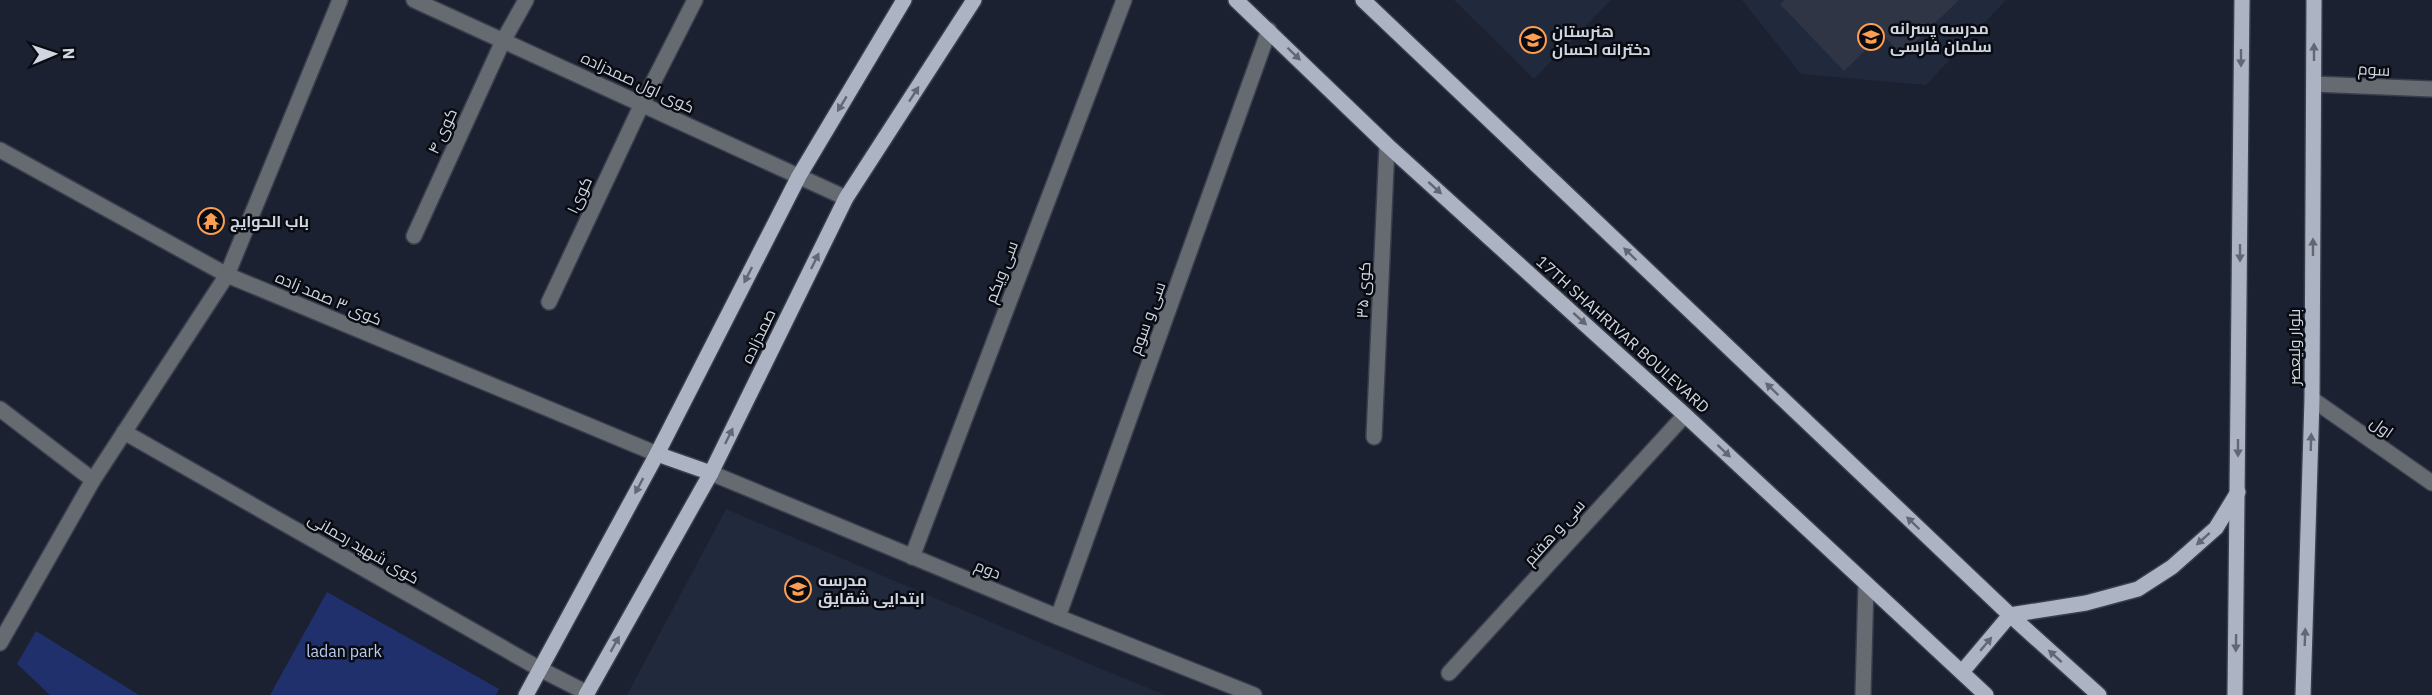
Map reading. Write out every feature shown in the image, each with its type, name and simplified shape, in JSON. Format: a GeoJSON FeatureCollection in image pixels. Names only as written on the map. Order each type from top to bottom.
{"type":"FeatureCollection","features":[{"type":"Feature","properties":{"kind":"main road"},"geometry":{"type":"LineString","coordinates":[[526,695],[657,454],[799,176],[904,0]]}},
{"type":"Feature","properties":{"kind":"main road","name":"صمدزاده"},"geometry":{"type":"LineString","coordinates":[[587,694],[711,473],[846,198],[974,0]]}},
{"type":"Feature","properties":{"kind":"main road","name":"17TH SHAHRIVAR BOULEVARD"},"geometry":{"type":"LineString","coordinates":[[1236,0],[1387,145],[1685,415],[1986,695]]}},
{"type":"Feature","properties":{"kind":"main road"},"geometry":{"type":"LineString","coordinates":[[1363,0],[2010,615],[2099,695]]}},
{"type":"Feature","properties":{"kind":"main road"},"geometry":{"type":"LineString","coordinates":[[2235,695],[2242,0]]}},
{"type":"Feature","properties":{"kind":"main road","name":"بلوار ولیعصر"},"geometry":{"type":"LineString","coordinates":[[2303,695],[2312,399],[2314,0]]}},
{"type":"Feature","properties":{"kind":"main road"},"geometry":{"type":"LineString","coordinates":[[657,454],[711,473]]}},
{"type":"Feature","properties":{"kind":"main road"},"geometry":{"type":"LineString","coordinates":[[1962,672],[2010,615],[2086,603],[2138,589],[2172,567],[2216,528],[2238,492]]}},
{"type":"Feature","properties":{"kind":"street"},"geometry":{"type":"LineString","coordinates":[[0,643],[93,480],[227,275],[340,0]]}},
{"type":"Feature","properties":{"kind":"street","name":"کوی اول صمدزاده"},"geometry":{"type":"LineString","coordinates":[[414,0],[846,198]]}},
{"type":"Feature","properties":{"kind":"street","name":"کوی ۴"},"geometry":{"type":"LineString","coordinates":[[414,236],[503,41],[526,0]]}},
{"type":"Feature","properties":{"kind":"street","name":"کوی۱"},"geometry":{"type":"LineString","coordinates":[[549,302],[642,104],[695,0]]}},
{"type":"Feature","properties":{"kind":"street","name":"سی ویکم"},"geometry":{"type":"LineString","coordinates":[[912,557],[1124,0]]}},
{"type":"Feature","properties":{"kind":"street","name":"سی و سوم"},"geometry":{"type":"LineString","coordinates":[[1058,617],[1269,30]]}},
{"type":"Feature","properties":{"kind":"street","name":"سوم"},"geometry":{"type":"LineString","coordinates":[[2314,84],[2432,89]]}},
{"type":"Feature","properties":{"kind":"street","name":"کوی ۳۵"},"geometry":{"type":"LineString","coordinates":[[1374,436],[1387,145]]}},
{"type":"Feature","properties":{"kind":"street","name":"کوی ۳ صمد زاده"},"geometry":{"type":"LineString","coordinates":[[0,150],[227,275],[657,454]]}},
{"type":"Feature","properties":{"kind":"street","name":"اول"},"geometry":{"type":"LineString","coordinates":[[2312,399],[2432,483]]}},
{"type":"Feature","properties":{"kind":"street"},"geometry":{"type":"LineString","coordinates":[[0,409],[93,480]]}},
{"type":"Feature","properties":{"kind":"street","name":"سی و هفتم"},"geometry":{"type":"LineString","coordinates":[[1449,673],[1685,415]]}},
{"type":"Feature","properties":{"kind":"street","name":"کوی شهید رحمانی"},"geometry":{"type":"LineString","coordinates":[[124,432],[587,694]]}},
{"type":"Feature","properties":{"kind":"street","name":"دوم"},"geometry":{"type":"LineString","coordinates":[[711,473],[1058,617],[1254,695]]}},
{"type":"Feature","properties":{"kind":"street"},"geometry":{"type":"LineString","coordinates":[[1863,695],[1866,584]]}},
{"type":"Feature","properties":{"kind":"shaded area","name":"هنرستان دخترانه احسان"},"geometry":{"type":"Polygon","coordinates":[[[1454,0],[1611,0],[1534,79],[1454,0]]]}},
{"type":"Feature","properties":{"kind":"shaded area","name":"مدرسه پسرانه سلمان فارسی"},"geometry":{"type":"Polygon","coordinates":[[[1742,0],[2006,0],[1926,85],[1801,74],[1742,0]]]}},
{"type":"Feature","properties":{"kind":"shaded area","name":"مدرسه ابتدایی شقایق"},"geometry":{"type":"Polygon","coordinates":[[[726,509],[1099,668],[1165,695],[627,695],[726,509]]]}},
{"type":"Feature","properties":{"kind":"green space","name":"ladan park"},"geometry":{"type":"Polygon","coordinates":[[[327,592],[499,689],[496,695],[270,695],[327,592]]]}},
{"type":"Feature","properties":{"kind":"green space"},"geometry":{"type":"Polygon","coordinates":[[[36,631],[139,695],[50,695],[17,664],[36,631]]]}},
{"type":"Feature","properties":{"kind":"building"},"geometry":{"type":"Polygon","coordinates":[[[1785,0],[1959,0],[1902,55],[1882,34],[1844,71],[1780,4],[1785,0]]]}},
{"type":"Feature","properties":{"kind":"place","name":"مدرسه پسرانه سلمان فارسی"},"geometry":{"type":"Point","coordinates":[1871,37]}},
{"type":"Feature","properties":{"kind":"place","name":"هنرستان دخترانه احسان"},"geometry":{"type":"Point","coordinates":[1533,40]}},
{"type":"Feature","properties":{"kind":"place","name":"باب الحوایج"},"geometry":{"type":"Point","coordinates":[211,221]}},
{"type":"Feature","properties":{"kind":"place","name":"مدرسه ابتدایی شقایق"},"geometry":{"type":"Point","coordinates":[798,589]}}]}
